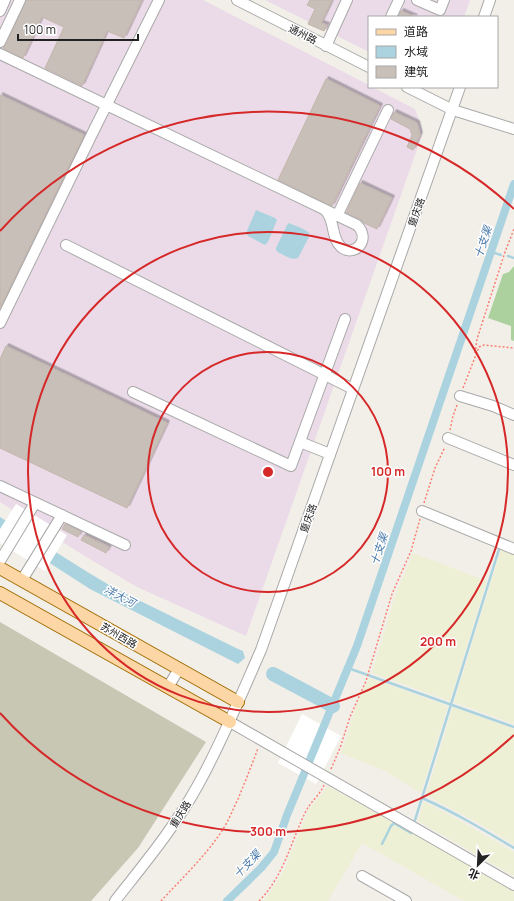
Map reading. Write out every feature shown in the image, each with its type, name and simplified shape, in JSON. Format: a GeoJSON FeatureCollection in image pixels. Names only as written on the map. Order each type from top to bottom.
{"type":"FeatureCollection","features":[{"type":"Feature","properties":{"kind":"main road","name":"苏州西路"},"geometry":{"type":"LineString","coordinates":[[0,568],[24,578],[238,702]]}},
{"type":"Feature","properties":{"kind":"main road"},"geometry":{"type":"LineString","coordinates":[[0,593],[230,722]]}},
{"type":"Feature","properties":{"kind":"street"},"geometry":{"type":"LineString","coordinates":[[0,11],[5,0]]}},
{"type":"Feature","properties":{"kind":"street"},"geometry":{"type":"LineString","coordinates":[[0,42],[20,0]]}},
{"type":"Feature","properties":{"kind":"street"},"geometry":{"type":"LineString","coordinates":[[0,323],[159,0]]}},
{"type":"Feature","properties":{"kind":"street","name":"通州路"},"geometry":{"type":"LineString","coordinates":[[237,0],[368,67]]}},
{"type":"Feature","properties":{"kind":"street"},"geometry":{"type":"LineString","coordinates":[[326,46],[347,0]]}},
{"type":"Feature","properties":{"kind":"street"},"geometry":{"type":"LineString","coordinates":[[391,16],[399,0]]}},
{"type":"Feature","properties":{"kind":"street"},"geometry":{"type":"LineString","coordinates":[[417,0],[433,12],[440,10],[444,0]]}},
{"type":"Feature","properties":{"kind":"street"},"geometry":{"type":"LineString","coordinates":[[484,16],[490,0]]}},
{"type":"Feature","properties":{"kind":"street"},"geometry":{"type":"LineString","coordinates":[[0,54],[357,225],[361,229],[363,237],[362,243],[358,248],[347,250],[342,248],[337,242],[329,215],[325,210]]}},
{"type":"Feature","properties":{"kind":"street"},"geometry":{"type":"LineString","coordinates":[[409,88],[452,110],[514,129]]}},
{"type":"Feature","properties":{"kind":"street","name":"重庆路"},"geometry":{"type":"LineString","coordinates":[[115,901],[165,837],[198,786],[230,722],[260,650],[460,88]]}},
{"type":"Feature","properties":{"kind":"street"},"geometry":{"type":"LineString","coordinates":[[337,216],[388,110]]}},
{"type":"Feature","properties":{"kind":"street"},"geometry":{"type":"LineString","coordinates":[[66,245],[353,389]]}},
{"type":"Feature","properties":{"kind":"street"},"geometry":{"type":"LineString","coordinates":[[133,392],[291,466],[345,318]]}},
{"type":"Feature","properties":{"kind":"street"},"geometry":{"type":"LineString","coordinates":[[460,396],[493,406],[514,415]]}},
{"type":"Feature","properties":{"kind":"street"},"geometry":{"type":"LineString","coordinates":[[448,438],[514,465]]}},
{"type":"Feature","properties":{"kind":"street"},"geometry":{"type":"LineString","coordinates":[[300,442],[330,454]]}},
{"type":"Feature","properties":{"kind":"street"},"geometry":{"type":"LineString","coordinates":[[0,486],[33,506],[62,515],[125,545]]}},
{"type":"Feature","properties":{"kind":"street"},"geometry":{"type":"LineString","coordinates":[[0,561],[33,506]]}},
{"type":"Feature","properties":{"kind":"street"},"geometry":{"type":"LineString","coordinates":[[422,511],[514,549]]}},
{"type":"Feature","properties":{"kind":"street"},"geometry":{"type":"LineString","coordinates":[[24,578],[62,515]]}},
{"type":"Feature","properties":{"kind":"street"},"geometry":{"type":"LineString","coordinates":[[168,687],[179,669]]}},
{"type":"Feature","properties":{"kind":"street"},"geometry":{"type":"LineString","coordinates":[[230,722],[514,885]]}},
{"type":"Feature","properties":{"kind":"street"},"geometry":{"type":"LineString","coordinates":[[362,876],[406,901]]}},
{"type":"Feature","properties":{"kind":"path"},"geometry":{"type":"LineString","coordinates":[[475,355],[477,339],[514,229]]}},
{"type":"Feature","properties":{"kind":"path"},"geometry":{"type":"LineString","coordinates":[[259,901],[274,884],[307,809],[321,792],[325,776],[340,748],[350,717],[367,678],[392,594],[411,551],[435,468],[448,438],[453,416],[475,355],[479,347],[484,345],[514,348]]}},
{"type":"Feature","properties":{"kind":"path"},"geometry":{"type":"LineString","coordinates":[[161,901],[210,848],[224,828],[252,765],[261,739]]}},
{"type":"Feature","properties":{"kind":"shaded area"},"geometry":{"type":"Polygon","coordinates":[[[0,0],[203,0],[368,84],[368,88],[374,88],[415,109],[422,129],[422,135],[246,636],[137,587],[83,555],[0,502],[0,0]]]}},
{"type":"Feature","properties":{"kind":"shaded area"},"geometry":{"type":"Polygon","coordinates":[[[265,0],[470,0],[464,16],[368,16],[368,52],[265,0]]]}},
{"type":"Feature","properties":{"kind":"shaded area"},"geometry":{"type":"Polygon","coordinates":[[[502,546],[514,551],[514,724],[454,702],[502,546]]]}},
{"type":"Feature","properties":{"kind":"shaded area"},"geometry":{"type":"Polygon","coordinates":[[[413,553],[487,581],[450,701],[372,673],[394,598],[413,553]]]}},
{"type":"Feature","properties":{"kind":"shaded area"},"geometry":{"type":"Polygon","coordinates":[[[0,622],[206,742],[138,848],[91,901],[0,901],[0,622]]]}},
{"type":"Feature","properties":{"kind":"shaded area"},"geometry":{"type":"Polygon","coordinates":[[[369,678],[448,706],[421,793],[385,771],[341,753],[355,709],[369,678]]]}},
{"type":"Feature","properties":{"kind":"shaded area"},"geometry":{"type":"Polygon","coordinates":[[[453,707],[514,729],[514,844],[426,795],[453,707]]]}},
{"type":"Feature","properties":{"kind":"shaded area"},"geometry":{"type":"Polygon","coordinates":[[[328,786],[514,890],[514,901],[464,901],[362,843],[328,901],[263,901],[276,884],[284,870],[309,809],[328,786]]]}},
{"type":"Feature","properties":{"kind":"shaded area"},"geometry":{"type":"Polygon","coordinates":[[[424,802],[514,852],[514,876],[418,821],[424,802]]]}},
{"type":"Feature","properties":{"kind":"green space"},"geometry":{"type":"Polygon","coordinates":[[[514,266],[514,341],[511,340],[511,326],[488,318],[503,274],[509,272],[514,266]]]}},
{"type":"Feature","properties":{"kind":"water"},"geometry":{"type":"Polygon","coordinates":[[[256,210],[277,220],[268,242],[265,245],[248,236],[246,233],[256,210]]]}},
{"type":"Feature","properties":{"kind":"water"},"geometry":{"type":"Polygon","coordinates":[[[289,223],[309,233],[309,237],[298,258],[296,259],[288,257],[276,250],[289,223]]]}},
{"type":"Feature","properties":{"kind":"water"},"geometry":{"type":"Polygon","coordinates":[[[0,517],[116,589],[243,651],[245,658],[238,664],[90,589],[0,531],[0,517]]]}},
{"type":"Feature","properties":{"kind":"pier"},"geometry":{"type":"Polygon","coordinates":[[[16,504],[67,535],[45,571],[0,543],[0,529],[16,504]]]}},
{"type":"Feature","properties":{"kind":"pier"},"geometry":{"type":"Polygon","coordinates":[[[302,714],[341,736],[316,784],[278,763],[302,714]]]}},
{"type":"Feature","properties":{"kind":"building"},"geometry":{"type":"Polygon","coordinates":[[[26,0],[142,0],[124,38],[107,31],[82,86],[45,68],[64,27],[42,17],[23,58],[3,48],[6,45],[26,0]]]}},
{"type":"Feature","properties":{"kind":"building"},"geometry":{"type":"Polygon","coordinates":[[[310,0],[332,0],[321,23],[327,25],[324,31],[308,24],[315,9],[307,5],[310,0]]]}},
{"type":"Feature","properties":{"kind":"building"},"geometry":{"type":"Polygon","coordinates":[[[401,11],[413,16],[398,16],[401,11]]]}},
{"type":"Feature","properties":{"kind":"building"},"geometry":{"type":"Polygon","coordinates":[[[326,79],[380,106],[332,206],[278,180],[326,79]]]}},
{"type":"Feature","properties":{"kind":"building"},"geometry":{"type":"Polygon","coordinates":[[[0,95],[84,135],[0,308],[0,95]]]}},
{"type":"Feature","properties":{"kind":"building"},"geometry":{"type":"Polygon","coordinates":[[[394,112],[417,123],[420,135],[413,150],[407,147],[412,135],[410,129],[391,119],[394,112]]]}},
{"type":"Feature","properties":{"kind":"building"},"geometry":{"type":"Polygon","coordinates":[[[360,183],[392,198],[377,229],[346,213],[360,183]]]}},
{"type":"Feature","properties":{"kind":"building"},"geometry":{"type":"Polygon","coordinates":[[[6,346],[167,423],[127,508],[0,448],[0,359],[6,346]]]}},
{"type":"Feature","properties":{"kind":"building"},"geometry":{"type":"Polygon","coordinates":[[[65,524],[81,531],[78,537],[62,529],[65,524]]]}},
{"type":"Feature","properties":{"kind":"building"},"geometry":{"type":"Polygon","coordinates":[[[84,535],[109,547],[106,553],[81,540],[84,535]]]}},
{"type":"Feature","properties":{"kind":"waterway","name":"十支渠"},"geometry":{"type":"LineString","coordinates":[[227,901],[261,868],[274,852],[287,815],[357,646],[514,184]]}},
{"type":"Feature","properties":{"kind":"waterway"},"geometry":{"type":"LineString","coordinates":[[491,252],[501,255]]}},
{"type":"Feature","properties":{"kind":"waterway"},"geometry":{"type":"LineString","coordinates":[[508,256],[514,258]]}},
{"type":"Feature","properties":{"kind":"waterway"},"geometry":{"type":"LineString","coordinates":[[422,798],[500,546]]}},
{"type":"Feature","properties":{"kind":"waterway"},"geometry":{"type":"LineString","coordinates":[[348,668],[514,727]]}},
{"type":"Feature","properties":{"kind":"waterway","name":"洋大河"},"geometry":{"type":"LineString","coordinates":[[273,674],[333,706]]}},
{"type":"Feature","properties":{"kind":"waterway"},"geometry":{"type":"LineString","coordinates":[[415,820],[422,798],[457,815],[514,848]]}},
{"type":"Feature","properties":{"kind":"waterway"},"geometry":{"type":"LineString","coordinates":[[382,844],[394,823],[411,833]]}}]}
